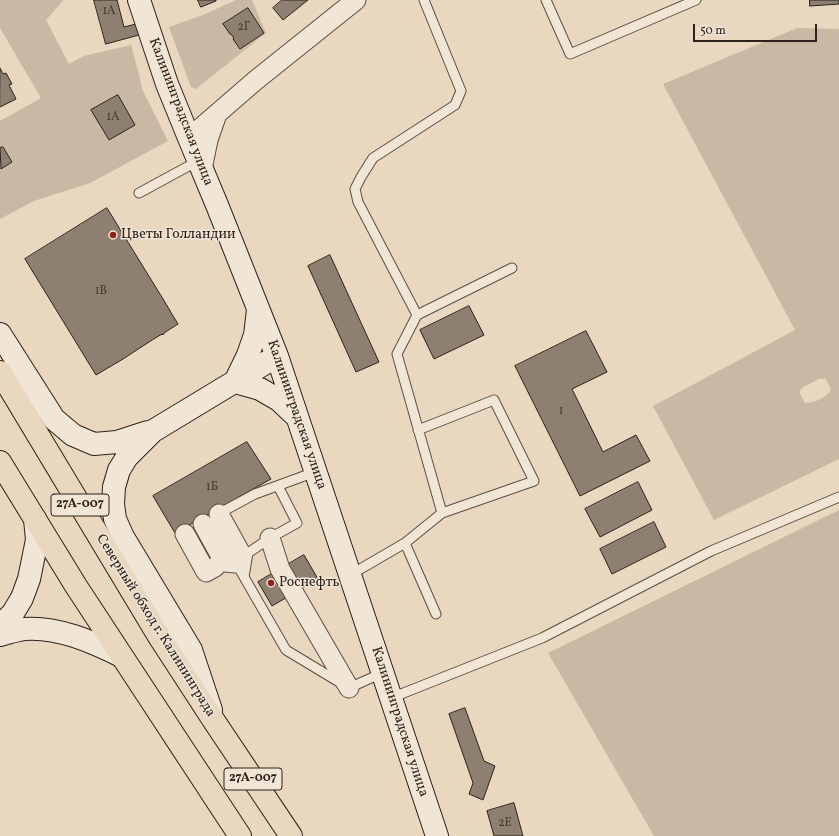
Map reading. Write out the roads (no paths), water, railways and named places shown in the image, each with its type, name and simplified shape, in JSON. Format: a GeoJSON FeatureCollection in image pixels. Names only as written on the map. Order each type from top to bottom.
{"type":"FeatureCollection","features":[{"type":"Feature","properties":{"kind":"highway","name":"Северный обход г. Калининграда"},"geometry":{"type":"LineString","coordinates":[[0,372],[160,638],[291,836]]}},
{"type":"Feature","properties":{"kind":"highway","name":"27А-007"},"geometry":{"type":"LineString","coordinates":[[0,462],[76,586],[240,836]]}},
{"type":"Feature","properties":{"kind":"street","name":"Калининградская улица"},"geometry":{"type":"LineString","coordinates":[[139,0],[167,84],[277,356],[437,836]]}},
{"type":"Feature","properties":{"kind":"street"},"geometry":{"type":"LineString","coordinates":[[189,138],[256,80],[356,0]]}},
{"type":"Feature","properties":{"kind":"street"},"geometry":{"type":"LineString","coordinates":[[200,165],[217,114]]}},
{"type":"Feature","properties":{"kind":"street"},"geometry":{"type":"LineString","coordinates":[[235,382],[248,355],[255,335],[258,308]]}},
{"type":"Feature","properties":{"kind":"street"},"geometry":{"type":"LineString","coordinates":[[0,334],[54,419],[73,434],[94,444],[117,442],[153,431]]}},
{"type":"Feature","properties":{"kind":"street"},"geometry":{"type":"LineString","coordinates":[[214,721],[191,650],[123,537],[115,519],[112,504],[114,487],[119,470],[127,456],[153,431],[277,356]]}},
{"type":"Feature","properties":{"kind":"street"},"geometry":{"type":"LineString","coordinates":[[235,382],[260,389],[279,400],[297,417]]}},
{"type":"Feature","properties":{"kind":"street"},"geometry":{"type":"LineString","coordinates":[[0,626],[13,613],[22,598],[30,579],[37,540],[35,519]]}},
{"type":"Feature","properties":{"kind":"street"},"geometry":{"type":"LineString","coordinates":[[202,524],[240,552],[230,567],[202,524]]}},
{"type":"Feature","properties":{"kind":"street"},"geometry":{"type":"LineString","coordinates":[[270,538],[280,569],[349,688]]}},
{"type":"Feature","properties":{"kind":"street"},"geometry":{"type":"LineString","coordinates":[[0,635],[24,629],[47,630],[80,638],[122,656]]}},
{"type":"Feature","properties":{"kind":"lane"},"geometry":{"type":"LineString","coordinates":[[417,315],[358,202],[355,189],[374,158],[455,105],[461,91],[424,0]]}},
{"type":"Feature","properties":{"kind":"lane"},"geometry":{"type":"LineString","coordinates":[[546,0],[570,54],[696,0]]}},
{"type":"Feature","properties":{"kind":"lane"},"geometry":{"type":"LineString","coordinates":[[139,193],[200,165]]}},
{"type":"Feature","properties":{"kind":"lane"},"geometry":{"type":"LineString","coordinates":[[442,513],[397,354],[417,315],[512,268]]}},
{"type":"Feature","properties":{"kind":"lane"},"geometry":{"type":"LineString","coordinates":[[350,575],[405,543],[442,513],[534,481],[494,400],[418,430]]}},
{"type":"Feature","properties":{"kind":"lane"},"geometry":{"type":"LineString","coordinates":[[202,524],[255,494],[315,472]]}},
{"type":"Feature","properties":{"kind":"lane"},"geometry":{"type":"LineString","coordinates":[[278,486],[297,523],[270,538],[230,567],[286,650],[349,688],[382,674]]}},
{"type":"Feature","properties":{"kind":"lane"},"geometry":{"type":"LineString","coordinates":[[391,698],[542,638],[710,550],[839,497]]}},
{"type":"Feature","properties":{"kind":"lane"},"geometry":{"type":"LineString","coordinates":[[405,543],[436,614]]}},
{"type":"Feature","properties":{"kind":"place","name":"Цветы Голландии"},"geometry":{"type":"Point","coordinates":[113,235]}},
{"type":"Feature","properties":{"kind":"place","name":"Роснефть"},"geometry":{"type":"Point","coordinates":[271,583]}}]}
